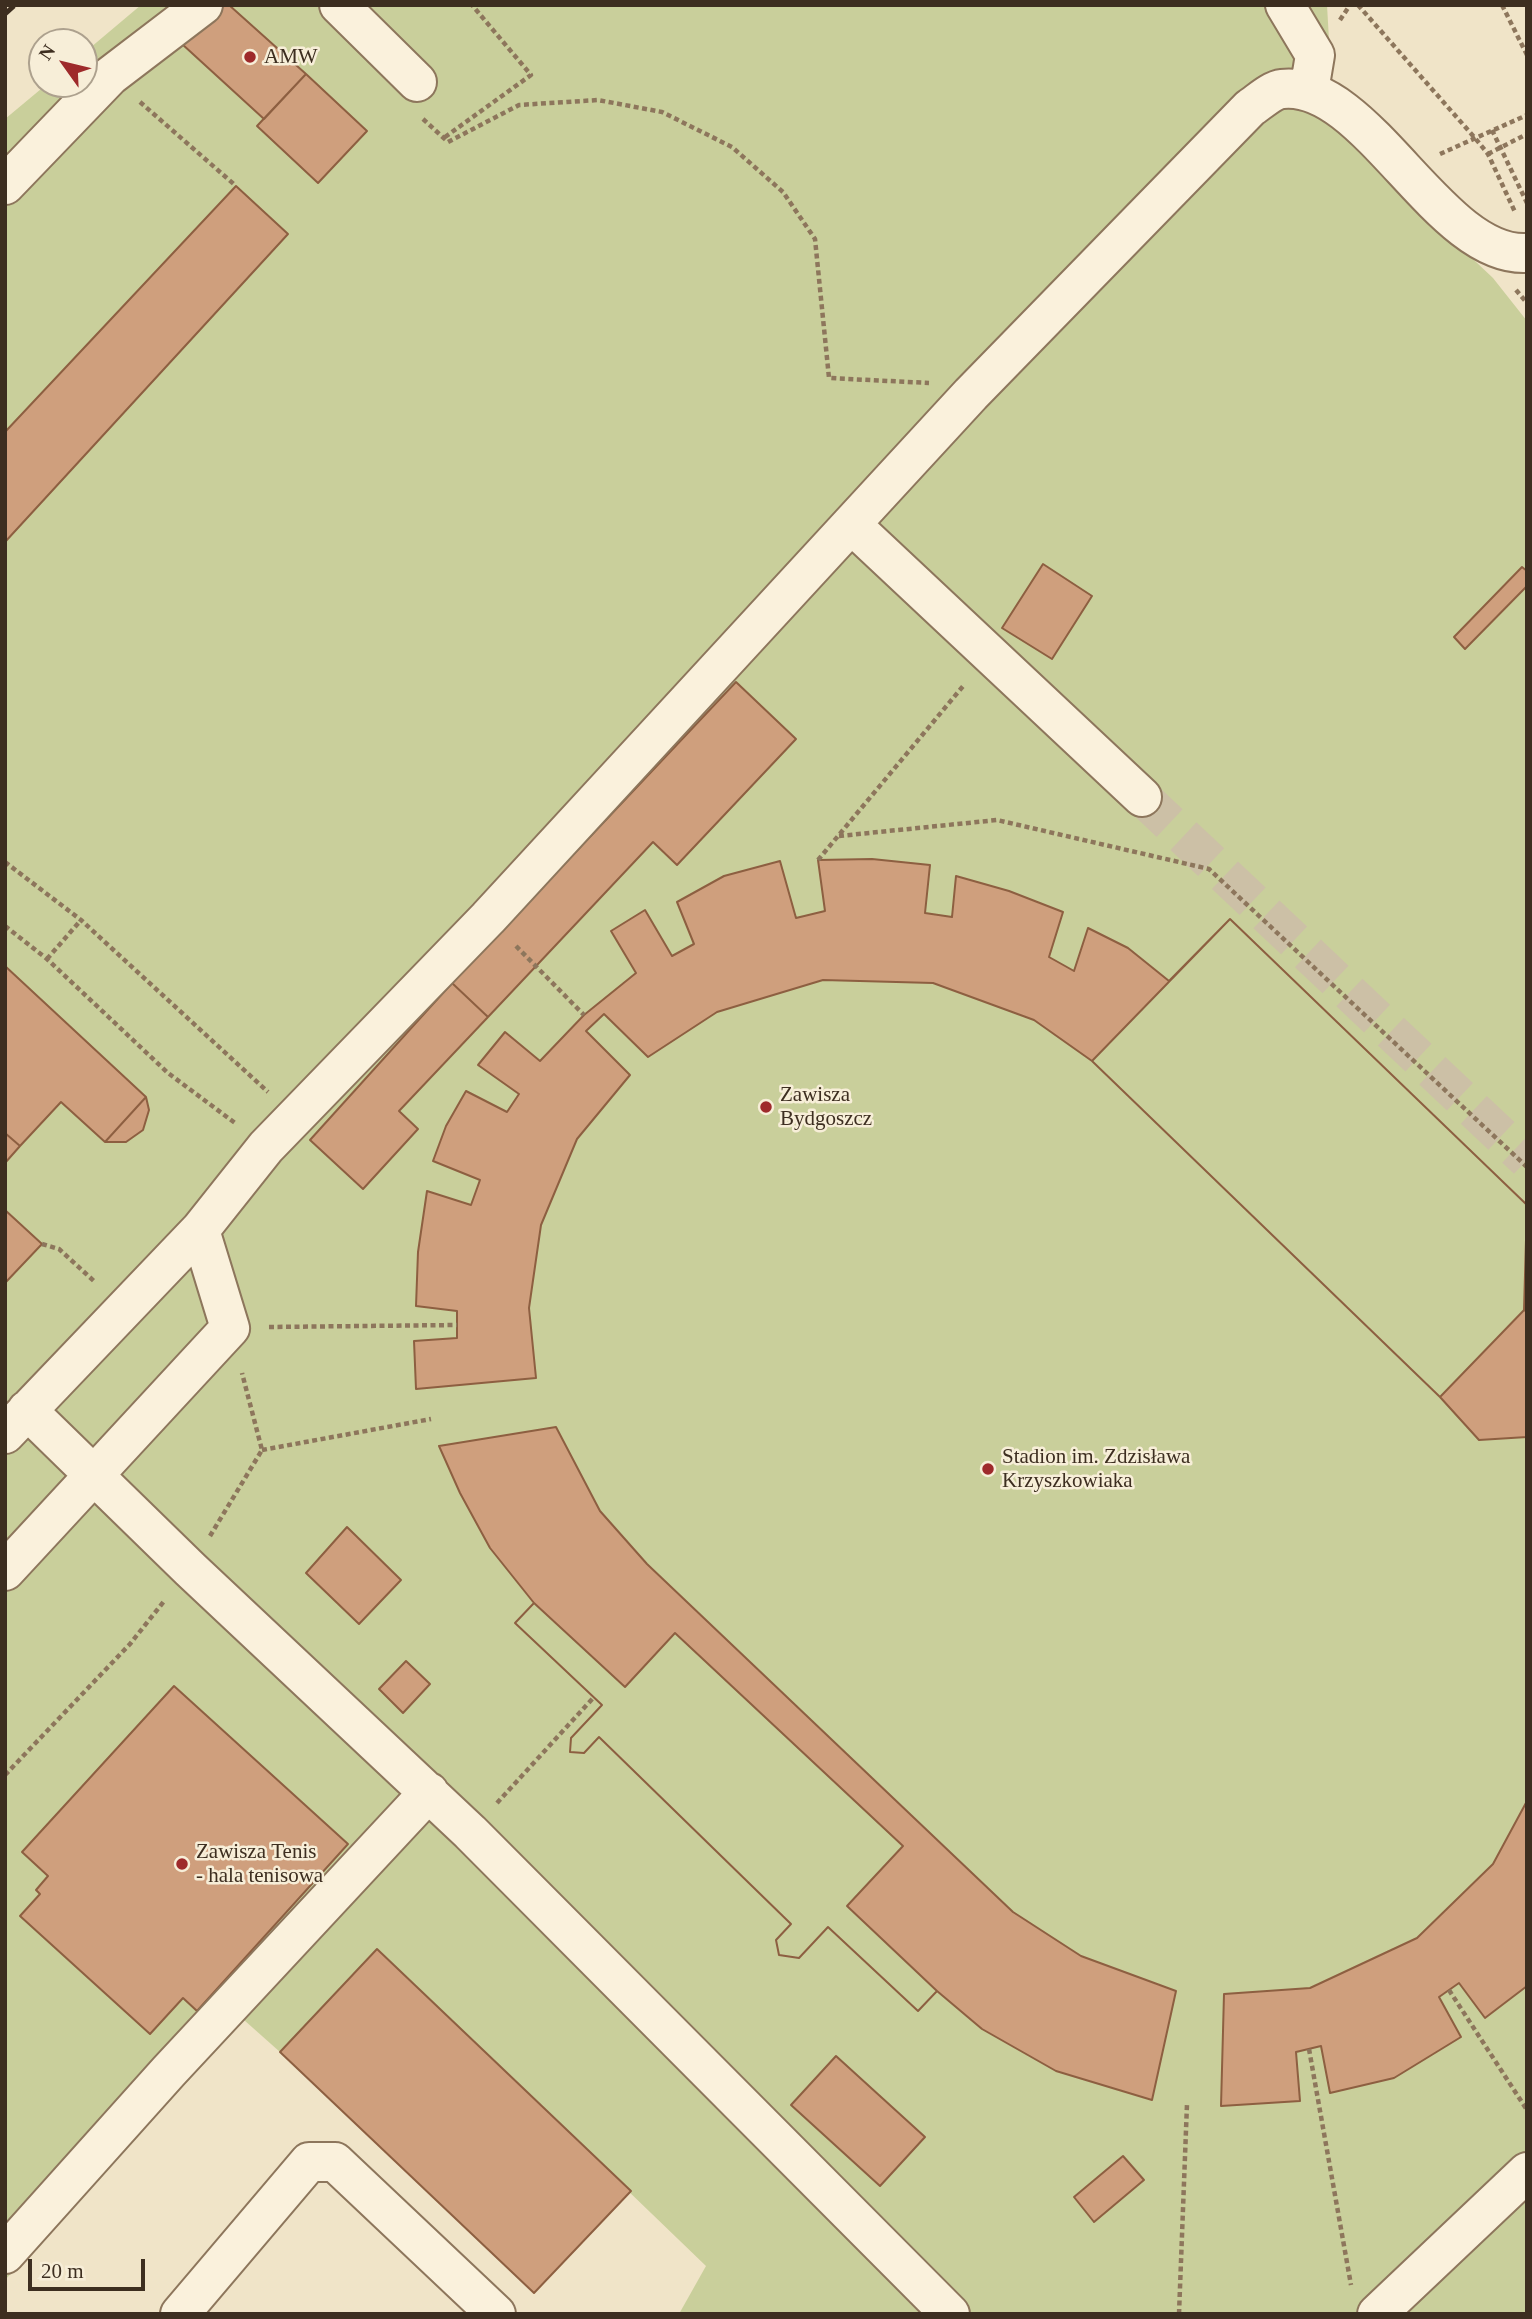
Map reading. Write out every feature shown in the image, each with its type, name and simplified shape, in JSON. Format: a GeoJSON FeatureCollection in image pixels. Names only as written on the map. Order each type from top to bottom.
{"type":"FeatureCollection","features":[{"type":"Feature","properties":{"kind":"lane"},"geometry":{"type":"LineString","coordinates":[[5,185],[110,76],[202,5]]}},
{"type":"Feature","properties":{"kind":"lane"},"geometry":{"type":"LineString","coordinates":[[339,5],[415,97]]}},
{"type":"Feature","properties":{"kind":"lane"},"geometry":{"type":"LineString","coordinates":[[1285,5],[1315,55],[1308,91]]}},
{"type":"Feature","properties":{"kind":"lane"},"geometry":{"type":"LineString","coordinates":[[950,2314],[429,1792],[94,1475],[16,1422],[200,1230],[266,1147],[488,918],[971,394],[1250,108],[1280,89],[1308,91],[1346,114],[1477,240],[1518,254],[1522,235]]}},
{"type":"Feature","properties":{"kind":"lane"},"geometry":{"type":"LineString","coordinates":[[852,525],[1142,797]]}},
{"type":"Feature","properties":{"kind":"lane"},"geometry":{"type":"LineString","coordinates":[[5,1571],[230,1328],[200,1230]]}},
{"type":"Feature","properties":{"kind":"lane"},"geometry":{"type":"LineString","coordinates":[[5,2254],[169,2071],[429,1792]]}},
{"type":"Feature","properties":{"kind":"lane"},"geometry":{"type":"LineString","coordinates":[[180,2314],[309,2162],[335,2162],[496,2314]]}},
{"type":"Feature","properties":{"kind":"lane"},"geometry":{"type":"LineString","coordinates":[[1364,2300],[1527,2172]]}},
{"type":"Feature","properties":{"kind":"path"},"geometry":{"type":"LineString","coordinates":[[445,137],[531,75],[472,5]]}},
{"type":"Feature","properties":{"kind":"path"},"geometry":{"type":"LineString","coordinates":[[1358,5],[1488,154],[1522,235]]}},
{"type":"Feature","properties":{"kind":"path"},"geometry":{"type":"LineString","coordinates":[[1502,5],[1527,55]]}},
{"type":"Feature","properties":{"kind":"path"},"geometry":{"type":"LineString","coordinates":[[110,76],[236,186]]}},
{"type":"Feature","properties":{"kind":"path"},"geometry":{"type":"LineString","coordinates":[[415,97],[448,142],[519,105],[598,100],[662,112],[732,147],[783,192],[815,239],[829,378],[920,383]]}},
{"type":"Feature","properties":{"kind":"path"},"geometry":{"type":"LineString","coordinates":[[1475,138],[1527,114]]}},
{"type":"Feature","properties":{"kind":"path"},"geometry":{"type":"LineString","coordinates":[[1492,130],[1527,203]]}},
{"type":"Feature","properties":{"kind":"path"},"geometry":{"type":"LineString","coordinates":[[1488,154],[1527,134]]}},
{"type":"Feature","properties":{"kind":"path"},"geometry":{"type":"LineString","coordinates":[[818,860],[989,654]]}},
{"type":"Feature","properties":{"kind":"path"},"geometry":{"type":"LineString","coordinates":[[839,836],[997,820],[1209,869],[1527,1167]]}},
{"type":"Feature","properties":{"kind":"path"},"geometry":{"type":"LineString","coordinates":[[5,862],[80,920],[295,1116]]}},
{"type":"Feature","properties":{"kind":"path"},"geometry":{"type":"LineString","coordinates":[[488,918],[584,1015]]}},
{"type":"Feature","properties":{"kind":"path"},"geometry":{"type":"LineString","coordinates":[[47,959],[80,920]]}},
{"type":"Feature","properties":{"kind":"path"},"geometry":{"type":"LineString","coordinates":[[5,926],[47,959],[168,1073],[266,1147]]}},
{"type":"Feature","properties":{"kind":"path"},"geometry":{"type":"LineString","coordinates":[[42,1244],[59,1249],[124,1309]]}},
{"type":"Feature","properties":{"kind":"path"},"geometry":{"type":"LineString","coordinates":[[230,1328],[457,1325]]}},
{"type":"Feature","properties":{"kind":"path"},"geometry":{"type":"LineString","coordinates":[[262,1451],[431,1419]]}},
{"type":"Feature","properties":{"kind":"path"},"geometry":{"type":"LineString","coordinates":[[470,1832],[594,1697]]}},
{"type":"Feature","properties":{"kind":"path"},"geometry":{"type":"LineString","coordinates":[[1450,1990],[1527,2110]]}},
{"type":"Feature","properties":{"kind":"path"},"geometry":{"type":"LineString","coordinates":[[1309,2049],[1364,2300]]}},
{"type":"Feature","properties":{"kind":"path"},"geometry":{"type":"LineString","coordinates":[[1179,2314],[1187,2104]]}},
{"type":"Feature","properties":{"kind":"green space","name":"Zawisza Bydgoszcz"},"geometry":{"type":"Polygon","coordinates":[[[141,5],[1327,5],[1334,128],[1493,278],[1527,321],[1527,2314],[679,2314],[706,2266],[377,1949],[280,2052],[244,2020],[5,2280],[5,119],[30,98],[98,98],[98,41],[141,5]]]}},
{"type":"Feature","properties":{"kind":"building"},"geometry":{"type":"Polygon","coordinates":[[[217,5],[229,5],[306,74],[264,119],[182,44],[217,5]]]}},
{"type":"Feature","properties":{"kind":"building"},"geometry":{"type":"Polygon","coordinates":[[[306,74],[367,131],[318,183],[257,126],[306,74]]]}},
{"type":"Feature","properties":{"kind":"building"},"geometry":{"type":"Polygon","coordinates":[[[236,186],[288,234],[5,542],[5,432],[236,186]]]}},
{"type":"Feature","properties":{"kind":"building"},"geometry":{"type":"Polygon","coordinates":[[[1043,564],[1092,596],[1052,659],[1002,628],[1043,564]]]}},
{"type":"Feature","properties":{"kind":"building"},"geometry":{"type":"Polygon","coordinates":[[[1522,567],[1527,571],[1527,586],[1465,649],[1454,637],[1522,567]]]}},
{"type":"Feature","properties":{"kind":"building"},"geometry":{"type":"Polygon","coordinates":[[[736,682],[796,739],[677,865],[653,842],[488,1017],[452,983],[736,682]]]}},
{"type":"Feature","properties":{"kind":"building"},"geometry":{"type":"Polygon","coordinates":[[[872,859],[930,865],[925,913],[952,917],[956,876],[1009,891],[1063,912],[1049,957],[1074,971],[1088,928],[1128,948],[1169,981],[1230,919],[1527,1205],[1524,1310],[1527,1312],[1527,1437],[1479,1440],[1440,1397],[1092,1061],[1034,1020],[933,983],[823,980],[717,1012],[648,1057],[604,1014],[586,1031],[630,1075],[577,1139],[541,1225],[529,1308],[536,1378],[416,1389],[414,1341],[457,1338],[457,1311],[416,1306],[418,1252],[427,1191],[471,1205],[480,1180],[433,1161],[446,1126],[466,1091],[507,1112],[519,1094],[478,1065],[505,1032],[540,1061],[584,1015],[636,973],[611,931],[645,910],[672,956],[694,944],[677,902],[724,876],[780,861],[796,918],[825,911],[818,860],[872,859]]]}},
{"type":"Feature","properties":{"kind":"building"},"geometry":{"type":"Polygon","coordinates":[[[1230,919],[1527,1205],[1527,1307],[1440,1397],[1092,1061],[1230,919]]]}},
{"type":"Feature","properties":{"kind":"building"},"geometry":{"type":"Polygon","coordinates":[[[5,966],[146,1097],[105,1142],[61,1102],[20,1146],[5,1133],[5,966]]]}},
{"type":"Feature","properties":{"kind":"building"},"geometry":{"type":"Polygon","coordinates":[[[452,983],[488,1017],[399,1111],[418,1129],[363,1189],[310,1140],[452,983]]]}},
{"type":"Feature","properties":{"kind":"building"},"geometry":{"type":"Polygon","coordinates":[[[146,1097],[149,1110],[143,1130],[126,1142],[105,1142],[146,1097]]]}},
{"type":"Feature","properties":{"kind":"building"},"geometry":{"type":"Polygon","coordinates":[[[5,1133],[20,1146],[5,1163],[5,1133]]]}},
{"type":"Feature","properties":{"kind":"building"},"geometry":{"type":"Polygon","coordinates":[[[5,1210],[42,1244],[5,1283],[5,1210]]]}},
{"type":"Feature","properties":{"kind":"building"},"geometry":{"type":"Polygon","coordinates":[[[556,1427],[600,1511],[647,1564],[1013,1912],[1081,1956],[1176,1991],[1152,2100],[1056,2071],[982,2029],[937,1991],[918,2011],[828,1927],[799,1958],[779,1955],[776,1940],[791,1924],[599,1737],[584,1753],[570,1752],[571,1738],[602,1705],[515,1623],[534,1603],[490,1548],[460,1493],[439,1446],[556,1427]]]}},
{"type":"Feature","properties":{"kind":"building"},"geometry":{"type":"Polygon","coordinates":[[[347,1527],[401,1580],[359,1624],[306,1573],[347,1527]]]}},
{"type":"Feature","properties":{"kind":"building"},"geometry":{"type":"Polygon","coordinates":[[[534,1603],[625,1687],[675,1633],[903,1846],[847,1906],[937,1991],[918,2011],[828,1927],[799,1958],[779,1955],[776,1940],[791,1924],[599,1737],[584,1753],[570,1752],[571,1738],[602,1705],[515,1623],[534,1603]]]}},
{"type":"Feature","properties":{"kind":"building"},"geometry":{"type":"Polygon","coordinates":[[[406,1661],[430,1684],[403,1713],[379,1689],[406,1661]]]}},
{"type":"Feature","properties":{"kind":"building","name":"Zawisza Tenis - hala tenisowa"},"geometry":{"type":"Polygon","coordinates":[[[174,1686],[348,1844],[197,2011],[183,1998],[150,2034],[20,1916],[40,1894],[36,1890],[48,1876],[22,1852],[174,1686]]]}},
{"type":"Feature","properties":{"kind":"building"},"geometry":{"type":"Polygon","coordinates":[[[1527,1801],[1527,1986],[1485,2018],[1459,1983],[1439,1997],[1461,2037],[1394,2078],[1330,2093],[1321,2046],[1296,2052],[1300,2101],[1221,2106],[1224,1994],[1310,1988],[1417,1938],[1493,1864],[1527,1801]]]}},
{"type":"Feature","properties":{"kind":"building"},"geometry":{"type":"Polygon","coordinates":[[[377,1949],[631,2191],[534,2293],[280,2052],[377,1949]]]}},
{"type":"Feature","properties":{"kind":"building"},"geometry":{"type":"Polygon","coordinates":[[[836,2056],[925,2137],[880,2186],[791,2105],[836,2056]]]}},
{"type":"Feature","properties":{"kind":"building"},"geometry":{"type":"Polygon","coordinates":[[[1123,2156],[1144,2180],[1094,2222],[1074,2197],[1123,2156]]]}},
{"type":"Feature","properties":{"kind":"tunnel"},"geometry":{"type":"LineString","coordinates":[[1142,797],[1527,1160]]}},
{"type":"Feature","properties":{"kind":"railway"},"geometry":{"type":"LineString","coordinates":[[5,14],[15,5]]}},
{"type":"Feature","properties":{"kind":"place","name":"AMW"},"geometry":{"type":"Point","coordinates":[250,57]}},
{"type":"Feature","properties":{"kind":"place","name":"Zawisza Bydgoszcz"},"geometry":{"type":"Point","coordinates":[766,1107]}},
{"type":"Feature","properties":{"kind":"place","name":"Stadion im. Zdzisława Krzyszkowiaka"},"geometry":{"type":"Point","coordinates":[988,1469]}},
{"type":"Feature","properties":{"kind":"place","name":"Zawisza Tenis - hala tenisowa"},"geometry":{"type":"Point","coordinates":[182,1864]}}]}
